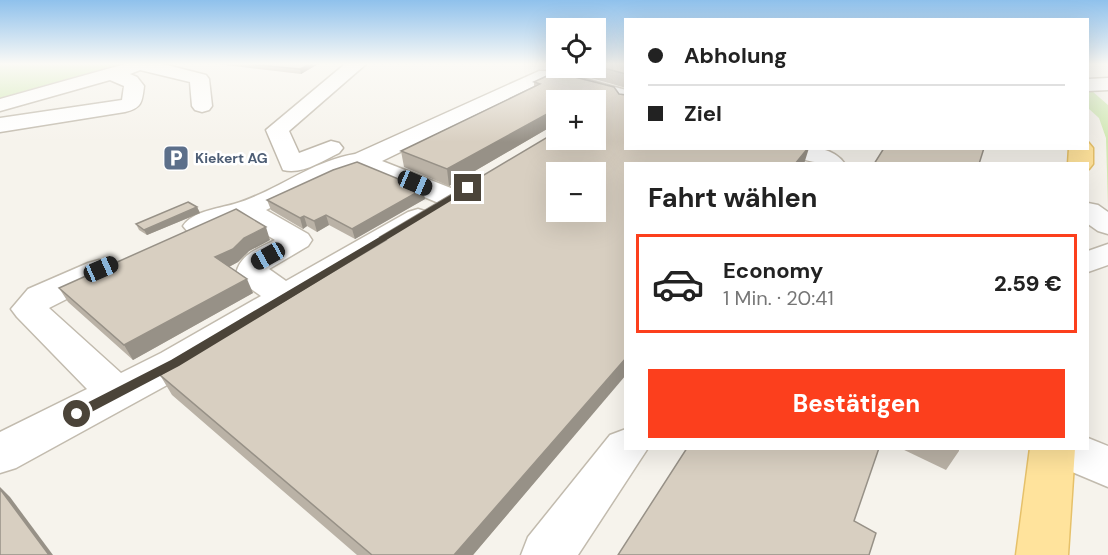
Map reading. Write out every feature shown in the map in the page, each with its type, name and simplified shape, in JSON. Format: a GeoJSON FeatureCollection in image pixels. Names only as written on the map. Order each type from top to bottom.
{"type":"FeatureCollection","features":[{"type":"Feature","properties":{"kind":"main road"},"geometry":{"type":"LineString","coordinates":[[1042,555],[1053,450]]}},
{"type":"Feature","properties":{"kind":"street"},"geometry":{"type":"LineString","coordinates":[[0,105],[55,90]]}},
{"type":"Feature","properties":{"kind":"street"},"geometry":{"type":"LineString","coordinates":[[0,125],[125,106],[132,103],[134,90]]}},
{"type":"Feature","properties":{"kind":"street"},"geometry":{"type":"LineString","coordinates":[[200,90],[202,106]]}},
{"type":"Feature","properties":{"kind":"street"},"geometry":{"type":"LineString","coordinates":[[326,90],[277,130],[287,154],[354,151],[490,90]]}},
{"type":"Feature","properties":{"kind":"street"},"geometry":{"type":"LineString","coordinates":[[424,109],[478,90]]}},
{"type":"Feature","properties":{"kind":"street"},"geometry":{"type":"LineString","coordinates":[[602,90],[621,95],[624,100]]}},
{"type":"Feature","properties":{"kind":"street"},"geometry":{"type":"LineString","coordinates":[[606,107],[624,103]]}},
{"type":"Feature","properties":{"kind":"street"},"geometry":{"type":"LineString","coordinates":[[803,150],[827,158],[831,162]]}},
{"type":"Feature","properties":{"kind":"street"},"geometry":{"type":"LineString","coordinates":[[354,151],[451,198]]}},
{"type":"Feature","properties":{"kind":"street"},"geometry":{"type":"LineString","coordinates":[[170,239],[224,214],[246,210],[342,164],[354,151]]}},
{"type":"Feature","properties":{"kind":"street"},"geometry":{"type":"LineString","coordinates":[[0,454],[175,363],[480,181]]}},
{"type":"Feature","properties":{"kind":"street"},"geometry":{"type":"LineString","coordinates":[[246,210],[297,240],[254,264],[252,274],[286,297]]}},
{"type":"Feature","properties":{"kind":"street"},"geometry":{"type":"LineString","coordinates":[[1089,213],[1108,225]]}},
{"type":"Feature","properties":{"kind":"street"},"geometry":{"type":"LineString","coordinates":[[1089,262],[1108,253]]}},
{"type":"Feature","properties":{"kind":"street"},"geometry":{"type":"LineString","coordinates":[[116,393],[29,309],[40,297],[126,258]]}},
{"type":"Feature","properties":{"kind":"street"},"geometry":{"type":"LineString","coordinates":[[547,555],[625,450]]}},
{"type":"Feature","properties":{"kind":"street"},"geometry":{"type":"LineString","coordinates":[[1067,450],[1108,467]]}},
{"type":"Feature","properties":{"kind":"green space"},"geometry":{"type":"Polygon","coordinates":[[[0,90],[29,90],[0,98],[0,90]]]}},
{"type":"Feature","properties":{"kind":"green space"},"geometry":{"type":"Polygon","coordinates":[[[1092,91],[1108,105],[1108,207],[1106,138],[1099,118],[1089,109],[1089,92],[1092,91]]]}},
{"type":"Feature","properties":{"kind":"building"},"geometry":{"type":"Polygon","coordinates":[[[528,90],[616,90],[619,94],[624,95],[624,150],[806,150],[797,162],[624,162],[624,360],[454,555],[372,555],[160,375],[386,240],[380,237],[546,138],[546,150],[606,150],[606,90],[546,90],[546,115],[447,169],[401,151],[528,90]]]}},
{"type":"Feature","properties":{"kind":"building"},"geometry":{"type":"Polygon","coordinates":[[[883,150],[983,150],[980,162],[875,162],[883,150]]]}},
{"type":"Feature","properties":{"kind":"building"},"geometry":{"type":"Polygon","coordinates":[[[357,162],[423,189],[352,229],[326,215],[314,221],[304,216],[300,218],[267,200],[333,170],[357,162]]]}},
{"type":"Feature","properties":{"kind":"building"},"geometry":{"type":"Polygon","coordinates":[[[188,202],[197,207],[144,230],[136,224],[188,202]]]}},
{"type":"Feature","properties":{"kind":"building"},"geometry":{"type":"Polygon","coordinates":[[[236,209],[266,227],[244,238],[233,249],[215,257],[247,279],[124,345],[59,288],[236,209]]]}},
{"type":"Feature","properties":{"kind":"building"},"geometry":{"type":"Polygon","coordinates":[[[686,450],[878,450],[854,521],[876,533],[869,555],[618,555],[686,450]]]}},
{"type":"Feature","properties":{"kind":"building"},"geometry":{"type":"Polygon","coordinates":[[[0,489],[49,555],[0,555],[0,489]]]}},
{"type":"Feature","properties":{"kind":"place","name":"Kiekert AG"},"geometry":{"type":"Point","coordinates":[176,158]}},
{"type":"Feature","properties":{"kind":"route"},"geometry":{"type":"LineString","coordinates":[[77,414],[175,363],[468,188]]}}]}
